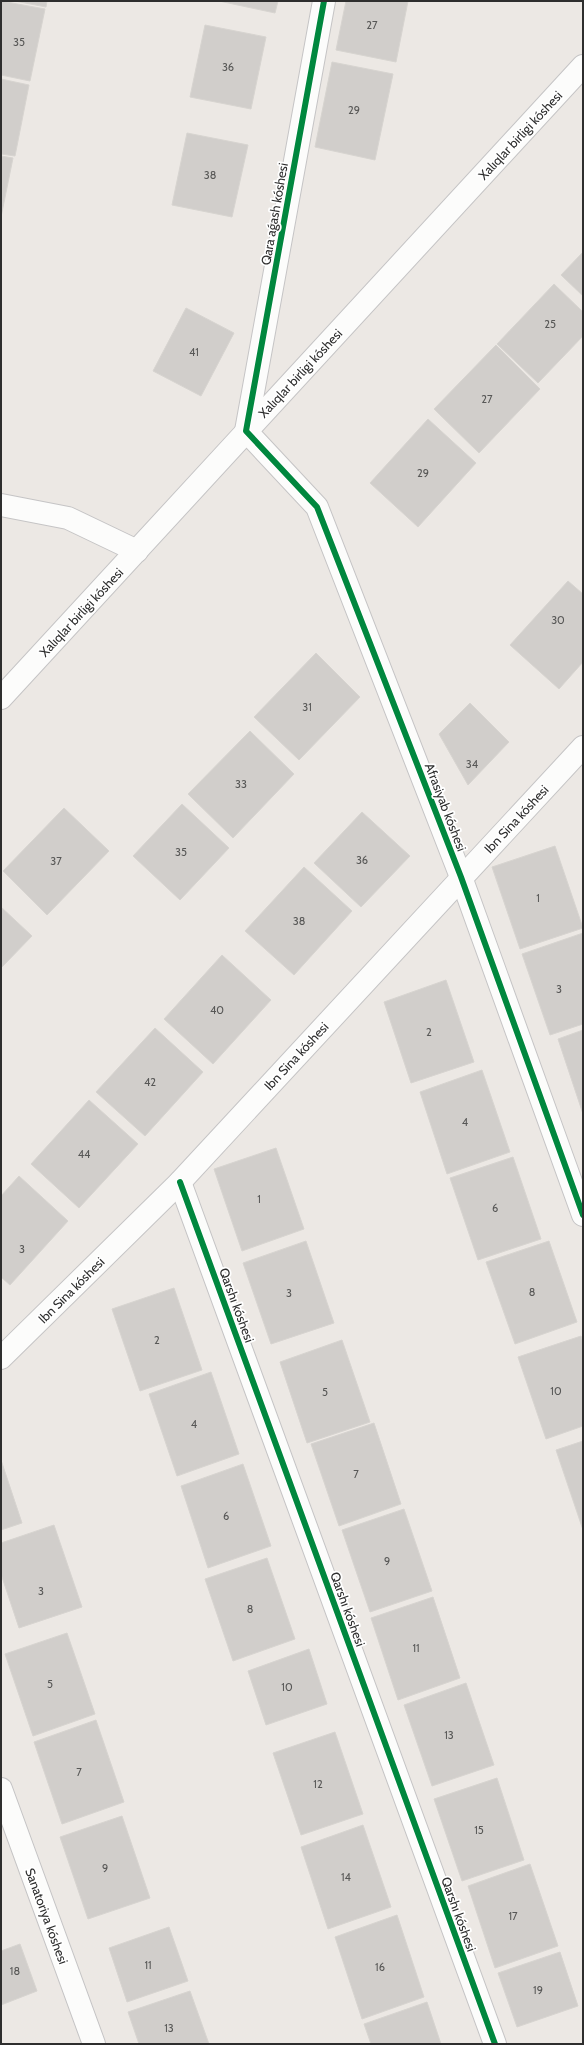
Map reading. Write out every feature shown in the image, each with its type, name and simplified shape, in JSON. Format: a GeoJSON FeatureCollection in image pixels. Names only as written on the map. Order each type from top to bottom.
{"type":"FeatureCollection","features":[{"type":"Feature","properties":{"kind":"street","name":"Qara aǵash kóshesi"},"geometry":{"type":"LineString","coordinates":[[246,431],[324,1]]}},
{"type":"Feature","properties":{"kind":"street","name":"Xalıqlar birligi kóshesi"},"geometry":{"type":"LineString","coordinates":[[1,698],[583,66]]}},
{"type":"Feature","properties":{"kind":"street","name":"Afrasiyab kóshesi"},"geometry":{"type":"LineString","coordinates":[[246,431],[317,507],[461,877],[583,1215]]}},
{"type":"Feature","properties":{"kind":"street"},"geometry":{"type":"LineString","coordinates":[[1,505],[68,518],[137,551]]}},
{"type":"Feature","properties":{"kind":"street","name":"Ibn Sina kóshesi"},"geometry":{"type":"LineString","coordinates":[[1,1358],[180,1182],[461,877],[583,748]]}},
{"type":"Feature","properties":{"kind":"street","name":"Qarshı kóshesi"},"geometry":{"type":"LineString","coordinates":[[180,1182],[495,2044]]}},
{"type":"Feature","properties":{"kind":"street","name":"Sanatoriya kóshesi"},"geometry":{"type":"LineString","coordinates":[[1,1789],[94,2044]]}},
{"type":"Feature","properties":{"kind":"building"},"geometry":{"type":"Polygon","coordinates":[[[1,1],[45,9],[30,81],[1,75],[1,1]]]}},
{"type":"Feature","properties":{"kind":"building"},"geometry":{"type":"Polygon","coordinates":[[[15,1],[47,1],[46,7],[15,1]]]}},
{"type":"Feature","properties":{"kind":"building"},"geometry":{"type":"Polygon","coordinates":[[[219,1],[278,1],[275,13],[219,1]]]}},
{"type":"Feature","properties":{"kind":"building"},"geometry":{"type":"Polygon","coordinates":[[[346,1],[408,1],[396,62],[336,50],[346,1]]]}},
{"type":"Feature","properties":{"kind":"building"},"geometry":{"type":"Polygon","coordinates":[[[205,25],[266,37],[251,109],[190,97],[205,25]]]}},
{"type":"Feature","properties":{"kind":"building"},"geometry":{"type":"Polygon","coordinates":[[[332,62],[393,74],[375,160],[315,147],[332,62]]]}},
{"type":"Feature","properties":{"kind":"building"},"geometry":{"type":"Polygon","coordinates":[[[1,79],[29,85],[15,156],[1,154],[1,79]]]}},
{"type":"Feature","properties":{"kind":"building"},"geometry":{"type":"Polygon","coordinates":[[[187,133],[248,145],[232,217],[172,205],[187,133]]]}},
{"type":"Feature","properties":{"kind":"building"},"geometry":{"type":"Polygon","coordinates":[[[1,156],[13,158],[1,217],[1,156]]]}},
{"type":"Feature","properties":{"kind":"building"},"geometry":{"type":"Polygon","coordinates":[[[583,252],[583,296],[561,275],[583,252]]]}},
{"type":"Feature","properties":{"kind":"building"},"geometry":{"type":"Polygon","coordinates":[[[554,284],[583,312],[583,336],[538,383],[497,344],[554,284]]]}},
{"type":"Feature","properties":{"kind":"building"},"geometry":{"type":"Polygon","coordinates":[[[186,308],[234,333],[201,396],[153,371],[186,308]]]}},
{"type":"Feature","properties":{"kind":"building"},"geometry":{"type":"Polygon","coordinates":[[[496,345],[540,389],[479,453],[434,409],[496,345]]]}},
{"type":"Feature","properties":{"kind":"building"},"geometry":{"type":"Polygon","coordinates":[[[428,419],[476,463],[418,527],[370,483],[428,419]]]}},
{"type":"Feature","properties":{"kind":"building"},"geometry":{"type":"Polygon","coordinates":[[[568,581],[583,594],[583,662],[559,689],[510,645],[568,581]]]}},
{"type":"Feature","properties":{"kind":"building"},"geometry":{"type":"Polygon","coordinates":[[[316,653],[360,697],[299,760],[254,717],[316,653]]]}},
{"type":"Feature","properties":{"kind":"building"},"geometry":{"type":"Polygon","coordinates":[[[470,703],[509,742],[468,785],[439,734],[470,703]]]}},
{"type":"Feature","properties":{"kind":"building"},"geometry":{"type":"Polygon","coordinates":[[[250,731],[294,774],[233,838],[188,794],[250,731]]]}},
{"type":"Feature","properties":{"kind":"building"},"geometry":{"type":"Polygon","coordinates":[[[182,804],[229,848],[180,900],[133,856],[182,804]]]}},
{"type":"Feature","properties":{"kind":"building"},"geometry":{"type":"Polygon","coordinates":[[[64,808],[109,851],[47,915],[3,871],[64,808]]]}},
{"type":"Feature","properties":{"kind":"building"},"geometry":{"type":"Polygon","coordinates":[[[362,812],[410,856],[361,907],[314,863],[362,812]]]}},
{"type":"Feature","properties":{"kind":"building"},"geometry":{"type":"Polygon","coordinates":[[[555,846],[583,928],[520,949],[492,867],[555,846]]]}},
{"type":"Feature","properties":{"kind":"building"},"geometry":{"type":"Polygon","coordinates":[[[304,867],[352,911],[294,975],[245,931],[304,867]]]}},
{"type":"Feature","properties":{"kind":"building"},"geometry":{"type":"Polygon","coordinates":[[[1,907],[32,936],[1,968],[1,907]]]}},
{"type":"Feature","properties":{"kind":"building"},"geometry":{"type":"Polygon","coordinates":[[[583,933],[583,1024],[550,1035],[522,954],[583,933]]]}},
{"type":"Feature","properties":{"kind":"building"},"geometry":{"type":"Polygon","coordinates":[[[222,955],[271,1000],[213,1064],[164,1019],[222,955]]]}},
{"type":"Feature","properties":{"kind":"building"},"geometry":{"type":"Polygon","coordinates":[[[446,980],[474,1062],[411,1083],[384,1002],[446,980]]]}},
{"type":"Feature","properties":{"kind":"building"},"geometry":{"type":"Polygon","coordinates":[[[155,1028],[203,1072],[145,1136],[96,1092],[155,1028]]]}},
{"type":"Feature","properties":{"kind":"building"},"geometry":{"type":"Polygon","coordinates":[[[583,1030],[583,1114],[558,1039],[583,1030]]]}},
{"type":"Feature","properties":{"kind":"building"},"geometry":{"type":"Polygon","coordinates":[[[482,1070],[510,1152],[447,1174],[420,1092],[482,1070]]]}},
{"type":"Feature","properties":{"kind":"building"},"geometry":{"type":"Polygon","coordinates":[[[89,1100],[138,1144],[79,1208],[31,1164],[89,1100]]]}},
{"type":"Feature","properties":{"kind":"building"},"geometry":{"type":"Polygon","coordinates":[[[276,1148],[304,1229],[242,1251],[214,1169],[276,1148]]]}},
{"type":"Feature","properties":{"kind":"building"},"geometry":{"type":"Polygon","coordinates":[[[513,1157],[541,1239],[478,1260],[450,1178],[513,1157]]]}},
{"type":"Feature","properties":{"kind":"building"},"geometry":{"type":"Polygon","coordinates":[[[19,1176],[68,1221],[10,1285],[1,1277],[1,1196],[19,1176]]]}},
{"type":"Feature","properties":{"kind":"building"},"geometry":{"type":"Polygon","coordinates":[[[306,1241],[334,1323],[271,1344],[243,1263],[306,1241]]]}},
{"type":"Feature","properties":{"kind":"building"},"geometry":{"type":"Polygon","coordinates":[[[549,1241],[577,1322],[515,1344],[486,1262],[549,1241]]]}},
{"type":"Feature","properties":{"kind":"building"},"geometry":{"type":"Polygon","coordinates":[[[174,1288],[202,1370],[140,1391],[112,1309],[174,1288]]]}},
{"type":"Feature","properties":{"kind":"building"},"geometry":{"type":"Polygon","coordinates":[[[581,1336],[583,1343],[583,1426],[546,1439],[518,1357],[581,1336]]]}},
{"type":"Feature","properties":{"kind":"building"},"geometry":{"type":"Polygon","coordinates":[[[342,1340],[370,1422],[307,1443],[280,1362],[342,1340]]]}},
{"type":"Feature","properties":{"kind":"building"},"geometry":{"type":"Polygon","coordinates":[[[211,1372],[239,1454],[177,1476],[149,1394],[211,1372]]]}},
{"type":"Feature","properties":{"kind":"building"},"geometry":{"type":"Polygon","coordinates":[[[374,1423],[401,1504],[339,1526],[311,1444],[374,1423]]]}},
{"type":"Feature","properties":{"kind":"building"},"geometry":{"type":"Polygon","coordinates":[[[583,1441],[583,1530],[556,1450],[583,1441]]]}},
{"type":"Feature","properties":{"kind":"building"},"geometry":{"type":"Polygon","coordinates":[[[1,1460],[22,1523],[1,1530],[1,1460]]]}},
{"type":"Feature","properties":{"kind":"building"},"geometry":{"type":"Polygon","coordinates":[[[243,1464],[271,1546],[208,1568],[181,1486],[243,1464]]]}},
{"type":"Feature","properties":{"kind":"building"},"geometry":{"type":"Polygon","coordinates":[[[404,1509],[432,1591],[370,1612],[342,1530],[404,1509]]]}},
{"type":"Feature","properties":{"kind":"building"},"geometry":{"type":"Polygon","coordinates":[[[54,1525],[82,1607],[19,1628],[1,1574],[1,1543],[54,1525]]]}},
{"type":"Feature","properties":{"kind":"building"},"geometry":{"type":"Polygon","coordinates":[[[267,1558],[295,1639],[233,1661],[205,1579],[267,1558]]]}},
{"type":"Feature","properties":{"kind":"building"},"geometry":{"type":"Polygon","coordinates":[[[433,1597],[460,1678],[398,1700],[371,1618],[433,1597]]]}},
{"type":"Feature","properties":{"kind":"building"},"geometry":{"type":"Polygon","coordinates":[[[67,1633],[95,1714],[33,1736],[5,1654],[67,1633]]]}},
{"type":"Feature","properties":{"kind":"building"},"geometry":{"type":"Polygon","coordinates":[[[309,1649],[327,1704],[266,1725],[248,1671],[309,1649]]]}},
{"type":"Feature","properties":{"kind":"building"},"geometry":{"type":"Polygon","coordinates":[[[466,1683],[494,1765],[432,1786],[404,1705],[466,1683]]]}},
{"type":"Feature","properties":{"kind":"building"},"geometry":{"type":"Polygon","coordinates":[[[96,1720],[124,1802],[62,1824],[34,1742],[96,1720]]]}},
{"type":"Feature","properties":{"kind":"building"},"geometry":{"type":"Polygon","coordinates":[[[335,1732],[363,1814],[301,1835],[273,1753],[335,1732]]]}},
{"type":"Feature","properties":{"kind":"building"},"geometry":{"type":"Polygon","coordinates":[[[497,1778],[524,1860],[462,1881],[434,1799],[497,1778]]]}},
{"type":"Feature","properties":{"kind":"building"},"geometry":{"type":"Polygon","coordinates":[[[122,1816],[150,1898],[88,1919],[60,1837],[122,1816]]]}},
{"type":"Feature","properties":{"kind":"building"},"geometry":{"type":"Polygon","coordinates":[[[363,1825],[391,1907],[328,1929],[301,1847],[363,1825]]]}},
{"type":"Feature","properties":{"kind":"building"},"geometry":{"type":"Polygon","coordinates":[[[530,1864],[558,1946],[495,1968],[468,1886],[530,1864]]]}},
{"type":"Feature","properties":{"kind":"building"},"geometry":{"type":"Polygon","coordinates":[[[397,1915],[424,1997],[362,2019],[335,1937],[397,1915]]]}},
{"type":"Feature","properties":{"kind":"building"},"geometry":{"type":"Polygon","coordinates":[[[169,1927],[188,1981],[127,2002],[109,1948],[169,1927]]]}},
{"type":"Feature","properties":{"kind":"building"},"geometry":{"type":"Polygon","coordinates":[[[20,1944],[37,1991],[1,2005],[1,1951],[20,1944]]]}},
{"type":"Feature","properties":{"kind":"building"},"geometry":{"type":"Polygon","coordinates":[[[560,1952],[578,2006],[517,2027],[498,1973],[560,1952]]]}},
{"type":"Feature","properties":{"kind":"building"},"geometry":{"type":"Polygon","coordinates":[[[190,1991],[209,2044],[139,2044],[128,2012],[190,1991]]]}},
{"type":"Feature","properties":{"kind":"building"},"geometry":{"type":"Polygon","coordinates":[[[427,2002],[441,2044],[371,2044],[364,2024],[427,2002]]]}},
{"type":"Feature","properties":{"kind":"cycle path"},"geometry":{"type":"LineString","coordinates":[[324,1],[246,431],[317,507],[461,877],[583,1215]]}},
{"type":"Feature","properties":{"kind":"cycle path"},"geometry":{"type":"LineString","coordinates":[[180,1182],[495,2044]]}}]}
